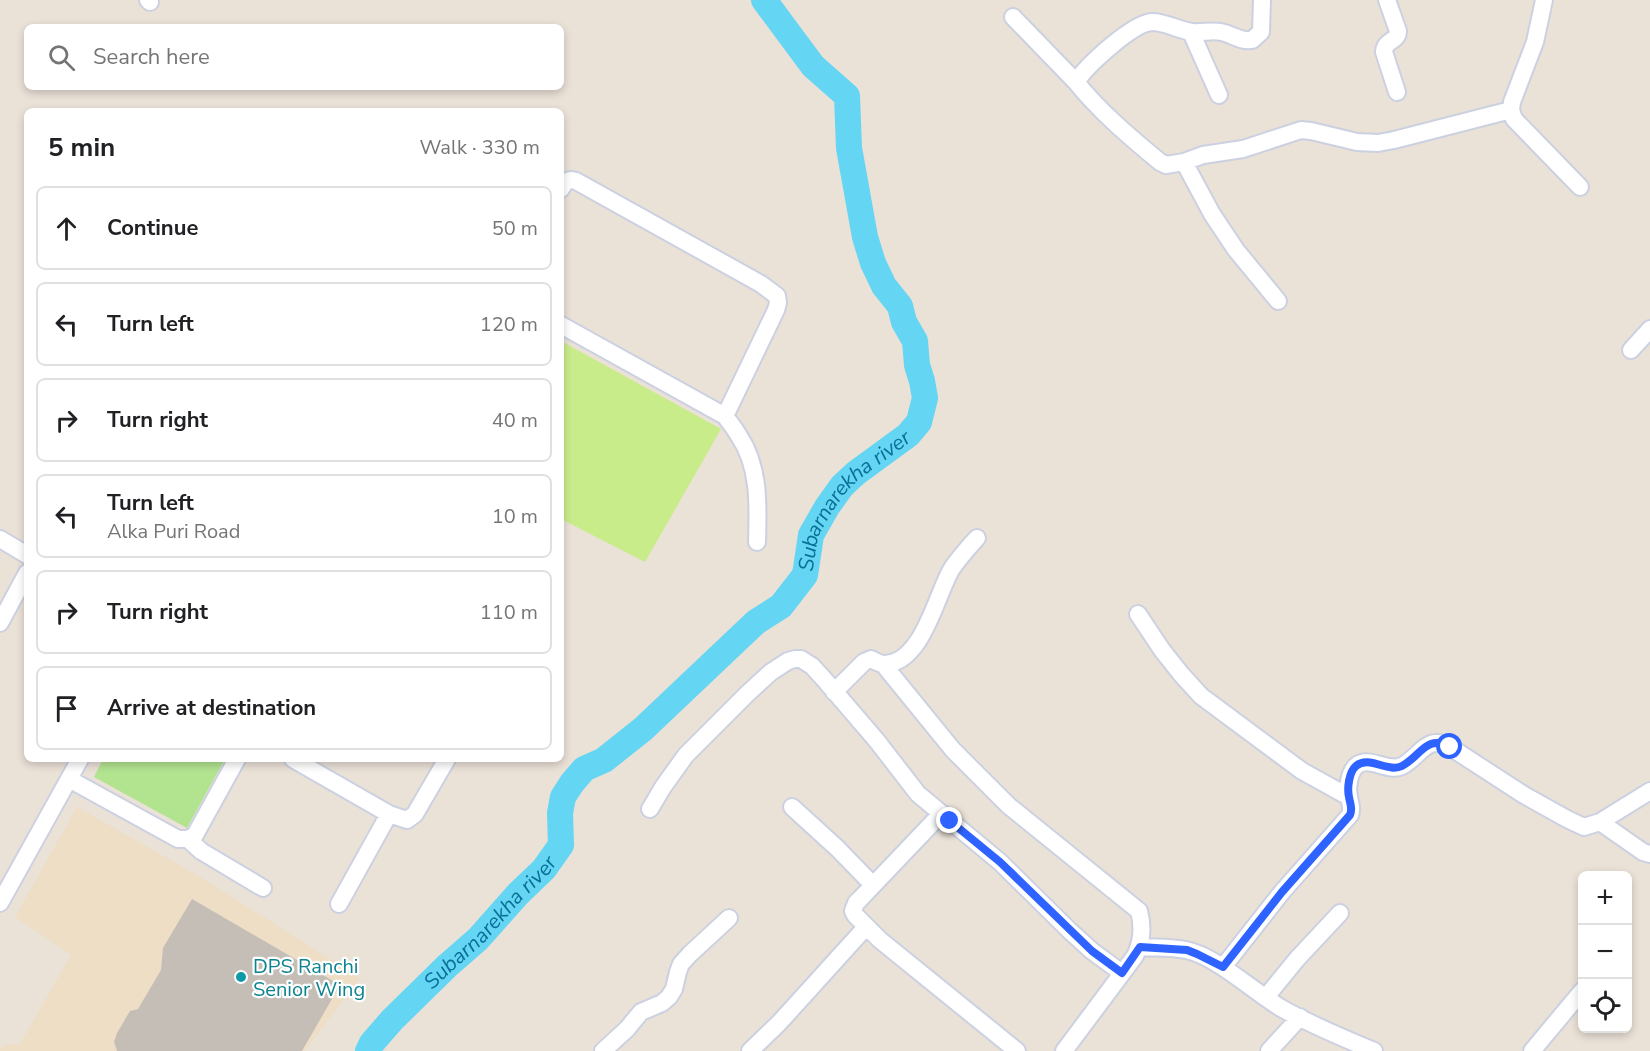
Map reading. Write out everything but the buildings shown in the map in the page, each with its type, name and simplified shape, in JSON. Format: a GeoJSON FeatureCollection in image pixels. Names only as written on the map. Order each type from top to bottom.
{"type":"FeatureCollection","features":[{"type":"Feature","properties":{"kind":"street"},"geometry":{"type":"LineString","coordinates":[[1076,82],[1087,68],[1132,30],[1143,24],[1153,22],[1191,32],[1214,31],[1246,41],[1252,40],[1261,32],[1262,0]]}},
{"type":"Feature","properties":{"kind":"street"},"geometry":{"type":"LineString","coordinates":[[1386,0],[1398,31],[1398,35],[1385,46],[1384,52],[1397,92]]}},
{"type":"Feature","properties":{"kind":"street"},"geometry":{"type":"LineString","coordinates":[[1544,0],[1535,42],[1511,110],[1514,119],[1580,187]]}},
{"type":"Feature","properties":{"kind":"street"},"geometry":{"type":"LineString","coordinates":[[1013,16],[1119,127],[1166,165],[1184,162],[1203,155],[1243,149],[1301,130],[1357,142],[1378,143],[1511,110]]}},
{"type":"Feature","properties":{"kind":"street"},"geometry":{"type":"LineString","coordinates":[[1191,32],[1220,95]]}},
{"type":"Feature","properties":{"kind":"street"},"geometry":{"type":"LineString","coordinates":[[1184,162],[1230,241],[1278,301]]}},
{"type":"Feature","properties":{"kind":"street"},"geometry":{"type":"LineString","coordinates":[[564,184],[567,180],[576,181],[720,261],[777,296],[776,310],[725,416]]}},
{"type":"Feature","properties":{"kind":"street"},"geometry":{"type":"LineString","coordinates":[[564,327],[725,416],[740,437],[754,473],[758,505],[757,542]]}},
{"type":"Feature","properties":{"kind":"street"},"geometry":{"type":"LineString","coordinates":[[1631,350],[1650,329]]}},
{"type":"Feature","properties":{"kind":"street"},"geometry":{"type":"LineString","coordinates":[[883,664],[901,660],[911,649],[925,628],[951,570],[977,538]]}},
{"type":"Feature","properties":{"kind":"street"},"geometry":{"type":"LineString","coordinates":[[0,539],[24,553]]}},
{"type":"Feature","properties":{"kind":"street"},"geometry":{"type":"LineString","coordinates":[[0,623],[24,579]]}},
{"type":"Feature","properties":{"kind":"street"},"geometry":{"type":"LineString","coordinates":[[1138,614],[1162,650],[1201,696],[1302,771],[1349,797]]}},
{"type":"Feature","properties":{"kind":"street"},"geometry":{"type":"LineString","coordinates":[[650,809],[686,755],[771,672],[795,658],[812,666],[877,741],[918,794],[1000,862],[1077,938],[1122,973]]}},
{"type":"Feature","properties":{"kind":"street"},"geometry":{"type":"LineString","coordinates":[[834,692],[864,662],[871,659],[883,664],[953,750],[1009,806],[1140,913],[1140,943],[1122,973],[1064,1051]]}},
{"type":"Feature","properties":{"kind":"street"},"geometry":{"type":"LineString","coordinates":[[1223,967],[1282,892],[1350,815],[1352,810],[1348,786],[1356,766],[1366,763],[1397,768],[1414,758],[1429,744],[1438,742],[1450,747],[1524,795],[1584,827],[1600,822],[1650,791]]}},
{"type":"Feature","properties":{"kind":"street"},"geometry":{"type":"LineString","coordinates":[[0,903],[78,762]]}},
{"type":"Feature","properties":{"kind":"street"},"geometry":{"type":"LineString","coordinates":[[188,840],[195,835],[235,762]]}},
{"type":"Feature","properties":{"kind":"street"},"geometry":{"type":"LineString","coordinates":[[297,762],[389,814],[407,820],[411,818],[445,762]]}},
{"type":"Feature","properties":{"kind":"street"},"geometry":{"type":"LineString","coordinates":[[69,779],[168,834],[188,840],[201,851],[263,888]]}},
{"type":"Feature","properties":{"kind":"street"},"geometry":{"type":"LineString","coordinates":[[792,807],[873,885]]}},
{"type":"Feature","properties":{"kind":"street"},"geometry":{"type":"LineString","coordinates":[[339,903],[389,814]]}},
{"type":"Feature","properties":{"kind":"street"},"geometry":{"type":"LineString","coordinates":[[941,814],[854,907],[855,915],[917,970],[1017,1051]]}},
{"type":"Feature","properties":{"kind":"street"},"geometry":{"type":"LineString","coordinates":[[1600,822],[1650,854]]}},
{"type":"Feature","properties":{"kind":"street"},"geometry":{"type":"LineString","coordinates":[[1266,997],[1297,959],[1340,913]]}},
{"type":"Feature","properties":{"kind":"street"},"geometry":{"type":"LineString","coordinates":[[603,1051],[627,1029],[641,1012],[666,1000],[674,989],[681,964],[729,918]]}},
{"type":"Feature","properties":{"kind":"street"},"geometry":{"type":"LineString","coordinates":[[750,1051],[786,1016],[866,927]]}},
{"type":"Feature","properties":{"kind":"street"},"geometry":{"type":"LineString","coordinates":[[1140,943],[1187,950],[1197,954],[1223,967],[1300,1017],[1374,1051]]}},
{"type":"Feature","properties":{"kind":"street"},"geometry":{"type":"LineString","coordinates":[[1532,1051],[1578,996]]}},
{"type":"Feature","properties":{"kind":"street"},"geometry":{"type":"LineString","coordinates":[[1269,1051],[1300,1017]]}},
{"type":"Feature","properties":{"kind":"shaded area"},"geometry":{"type":"Polygon","coordinates":[[[77,807],[197,875],[360,978],[305,1051],[0,1051],[3,1045],[20,1044],[71,955],[15,917],[77,807]]]}},
{"type":"Feature","properties":{"kind":"green space"},"geometry":{"type":"Polygon","coordinates":[[[564,343],[721,429],[645,562],[564,521],[564,343]]]}},
{"type":"Feature","properties":{"kind":"green space"},"geometry":{"type":"Polygon","coordinates":[[[102,762],[223,762],[187,828],[94,777],[102,762]]]}},
{"type":"Feature","properties":{"kind":"waterway","name":"Subarnarekha river"},"geometry":{"type":"LineString","coordinates":[[368,1051],[392,1020],[478,939],[517,895],[544,869],[561,845],[560,813],[563,797],[584,769],[604,760],[643,729],[756,622],[781,606],[805,575],[811,535],[842,486],[908,435],[919,422],[925,398],[917,365],[915,341],[904,322],[900,306],[884,286],[873,263],[865,237],[849,148],[847,96],[813,66],[764,0]]}},
{"type":"Feature","properties":{"kind":"place","name":"DPS Ranchi Senior Wing"},"geometry":{"type":"Point","coordinates":[241,977]}},
{"type":"Feature","properties":{"kind":"route"},"geometry":{"type":"LineString","coordinates":[[950,821],[1000,862],[1092,951],[1122,973],[1140,947],[1187,950],[1223,967],[1282,892],[1352,813],[1348,786],[1356,766],[1366,763],[1397,768],[1414,758],[1433,742],[1443,743],[1450,747]]}}]}
